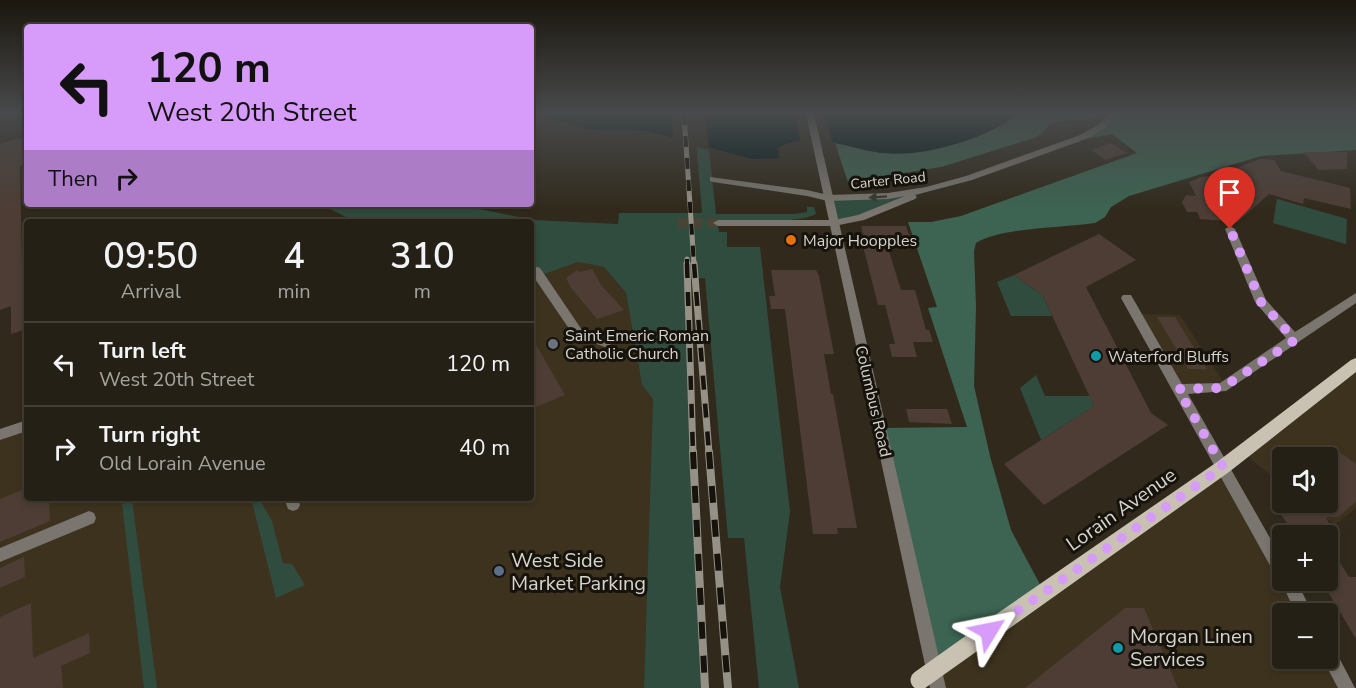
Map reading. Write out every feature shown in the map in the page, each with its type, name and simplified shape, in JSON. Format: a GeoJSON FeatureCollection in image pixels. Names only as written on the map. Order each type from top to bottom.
{"type":"FeatureCollection","features":[{"type":"Feature","properties":{"kind":"main road","name":"Lorain Avenue"},"geometry":{"type":"LineString","coordinates":[[909,688],[1223,467],[1356,364]]}},
{"type":"Feature","properties":{"kind":"street","name":"Columbus Road"},"geometry":{"type":"LineString","coordinates":[[817,146],[938,688]]}},
{"type":"Feature","properties":{"kind":"street","name":"Carter Road"},"geometry":{"type":"LineString","coordinates":[[713,179],[828,198],[888,196],[927,190],[1056,146]]}},
{"type":"Feature","properties":{"kind":"street"},"geometry":{"type":"LineString","coordinates":[[718,223],[834,223],[860,218],[927,190]]}},
{"type":"Feature","properties":{"kind":"street"},"geometry":{"type":"LineString","coordinates":[[1230,229],[1261,302],[1295,340]]}},
{"type":"Feature","properties":{"kind":"street"},"geometry":{"type":"LineString","coordinates":[[534,270],[578,333],[605,344]]}},
{"type":"Feature","properties":{"kind":"street"},"geometry":{"type":"LineString","coordinates":[[1178,389],[1222,388],[1356,297]]}},
{"type":"Feature","properties":{"kind":"street"},"geometry":{"type":"LineString","coordinates":[[1127,298],[1272,555]]}},
{"type":"Feature","properties":{"kind":"street"},"geometry":{"type":"LineString","coordinates":[[0,435],[24,427]]}},
{"type":"Feature","properties":{"kind":"street"},"geometry":{"type":"LineString","coordinates":[[0,555],[89,518]]}},
{"type":"Feature","properties":{"kind":"street"},"geometry":{"type":"LineString","coordinates":[[1336,669],[1347,688]]}},
{"type":"Feature","properties":{"kind":"shaded area"},"geometry":{"type":"Polygon","coordinates":[[[578,262],[604,267],[626,293],[642,385],[653,399],[644,688],[0,688],[0,435],[24,426],[24,501],[534,501],[534,271],[540,276],[578,262]]]}},
{"type":"Feature","properties":{"kind":"shaded area"},"geometry":{"type":"Polygon","coordinates":[[[1136,314],[1180,315],[1226,386],[1178,389],[1136,314]]]}},
{"type":"Feature","properties":{"kind":"shaded area"},"geometry":{"type":"Polygon","coordinates":[[[1356,364],[1356,508],[1335,525],[1320,513],[1338,513],[1338,447],[1272,447],[1272,476],[1242,452],[1356,364]]]}},
{"type":"Feature","properties":{"kind":"shaded area"},"geometry":{"type":"Polygon","coordinates":[[[1223,467],[1272,555],[1272,591],[1290,591],[1298,603],[1272,603],[1272,669],[1336,669],[1347,688],[938,688],[934,669],[1223,467]]]}},
{"type":"Feature","properties":{"kind":"green space"},"geometry":{"type":"Polygon","coordinates":[[[697,146],[709,146],[716,214],[795,214],[807,212],[807,207],[814,207],[816,214],[782,220],[717,221],[719,232],[727,232],[727,247],[760,247],[790,512],[780,587],[799,688],[759,688],[744,538],[728,538],[705,278],[688,279],[691,406],[705,688],[644,688],[653,399],[642,385],[626,293],[604,267],[578,262],[539,276],[534,272],[534,220],[618,224],[619,213],[702,213],[697,146]]]}},
{"type":"Feature","properties":{"kind":"green space"},"geometry":{"type":"Polygon","coordinates":[[[836,146],[880,153],[938,148],[1008,146],[941,167],[848,182],[836,146]]]}},
{"type":"Feature","properties":{"kind":"green space"},"geometry":{"type":"Polygon","coordinates":[[[1128,146],[1356,146],[1356,150],[1261,156],[1129,196],[1111,207],[1105,217],[1095,223],[1017,231],[976,243],[974,251],[976,306],[974,386],[990,456],[1011,530],[1044,592],[934,669],[880,428],[967,427],[928,308],[937,307],[908,222],[931,222],[961,216],[1137,153],[1128,146]]]}},
{"type":"Feature","properties":{"kind":"green space"},"geometry":{"type":"Polygon","coordinates":[[[924,192],[875,211],[834,223],[828,198],[924,192]]]}},
{"type":"Feature","properties":{"kind":"green space"},"geometry":{"type":"Polygon","coordinates":[[[1277,199],[1347,219],[1346,244],[1273,223],[1277,199]]]}},
{"type":"Feature","properties":{"kind":"green space"},"geometry":{"type":"Polygon","coordinates":[[[327,207],[470,207],[528,219],[349,219],[327,207]]]}},
{"type":"Feature","properties":{"kind":"green space"},"geometry":{"type":"Polygon","coordinates":[[[1014,275],[1043,296],[1052,316],[1011,316],[997,282],[1014,275]]]}},
{"type":"Feature","properties":{"kind":"green space"},"geometry":{"type":"Polygon","coordinates":[[[1036,375],[1045,396],[1090,396],[1094,406],[1041,440],[1020,388],[1036,375]]]}},
{"type":"Feature","properties":{"kind":"green space"},"geometry":{"type":"Polygon","coordinates":[[[132,501],[157,688],[144,688],[122,504],[132,501]]]}},
{"type":"Feature","properties":{"kind":"green space"},"geometry":{"type":"Polygon","coordinates":[[[252,501],[261,501],[272,521],[283,563],[292,564],[305,585],[276,598],[252,501]]]}},
{"type":"Feature","properties":{"kind":"water"},"geometry":{"type":"Polygon","coordinates":[[[704,146],[783,146],[778,148],[779,158],[752,159],[704,146]]]}},
{"type":"Feature","properties":{"kind":"water"},"geometry":{"type":"Polygon","coordinates":[[[849,146],[948,146],[916,153],[882,153],[849,146]]]}},
{"type":"Feature","properties":{"kind":"pier"},"geometry":{"type":"Polygon","coordinates":[[[693,146],[709,146],[709,150],[693,146]]]}},
{"type":"Feature","properties":{"kind":"building"},"geometry":{"type":"Polygon","coordinates":[[[0,146],[24,146],[24,165],[20,166],[24,330],[11,334],[11,306],[0,310],[0,146]]]}},
{"type":"Feature","properties":{"kind":"building"},"geometry":{"type":"Polygon","coordinates":[[[1102,146],[1116,146],[1127,153],[1105,160],[1091,150],[1102,146]]]}},
{"type":"Feature","properties":{"kind":"building"},"geometry":{"type":"Polygon","coordinates":[[[1303,152],[1347,152],[1347,169],[1319,170],[1303,152]]]}},
{"type":"Feature","properties":{"kind":"building"},"geometry":{"type":"Polygon","coordinates":[[[1260,159],[1274,160],[1281,171],[1350,188],[1351,209],[1304,198],[1303,204],[1269,194],[1238,222],[1200,219],[1197,212],[1187,212],[1182,202],[1186,195],[1196,196],[1189,182],[1201,177],[1219,175],[1260,159]]]}},
{"type":"Feature","properties":{"kind":"building"},"geometry":{"type":"Polygon","coordinates":[[[861,226],[906,226],[913,247],[888,248],[901,290],[915,290],[926,330],[929,330],[933,342],[913,342],[917,357],[892,357],[889,344],[895,344],[885,305],[878,305],[861,238],[864,238],[861,226]]]}},
{"type":"Feature","properties":{"kind":"building","name":"Waterford Bluffs"},"geometry":{"type":"Polygon","coordinates":[[[1099,234],[1136,260],[1086,287],[1151,413],[1168,425],[1044,505],[1004,464],[1094,406],[1043,296],[1014,275],[1099,234]]]}},
{"type":"Feature","properties":{"kind":"building"},"geometry":{"type":"Polygon","coordinates":[[[592,269],[601,285],[624,310],[597,319],[571,288],[566,278],[577,270],[580,272],[592,269]]]}},
{"type":"Feature","properties":{"kind":"building"},"geometry":{"type":"Polygon","coordinates":[[[771,270],[816,270],[819,276],[834,354],[824,354],[857,528],[837,528],[838,534],[813,534],[785,309],[771,309],[769,296],[775,296],[771,270]]]}},
{"type":"Feature","properties":{"kind":"building"},"geometry":{"type":"Polygon","coordinates":[[[1157,317],[1175,317],[1207,369],[1188,369],[1157,317]]]}},
{"type":"Feature","properties":{"kind":"building"},"geometry":{"type":"Polygon","coordinates":[[[534,341],[565,395],[534,408],[534,341]]]}},
{"type":"Feature","properties":{"kind":"building"},"geometry":{"type":"Polygon","coordinates":[[[906,409],[947,409],[952,424],[909,422],[906,409]]]}},
{"type":"Feature","properties":{"kind":"building"},"geometry":{"type":"Polygon","coordinates":[[[1338,451],[1356,464],[1356,502],[1338,517],[1326,517],[1330,525],[1288,525],[1280,513],[1338,513],[1338,451]]]}},
{"type":"Feature","properties":{"kind":"building"},"geometry":{"type":"Polygon","coordinates":[[[24,489],[24,501],[49,501],[50,521],[0,542],[0,499],[24,489]]]}},
{"type":"Feature","properties":{"kind":"building"},"geometry":{"type":"Polygon","coordinates":[[[24,557],[25,577],[0,588],[0,568],[24,557]]]}},
{"type":"Feature","properties":{"kind":"building"},"geometry":{"type":"Polygon","coordinates":[[[1338,560],[1349,577],[1356,577],[1356,639],[1338,609],[1338,603],[1335,603],[1328,591],[1338,591],[1338,560]]]}},
{"type":"Feature","properties":{"kind":"building"},"geometry":{"type":"Polygon","coordinates":[[[31,603],[33,658],[89,633],[90,653],[61,666],[63,688],[0,688],[0,617],[31,603]]]}},
{"type":"Feature","properties":{"kind":"building","name":"Morgan Linen Services"},"geometry":{"type":"Polygon","coordinates":[[[1125,608],[1144,608],[1178,688],[1025,688],[1125,608]]]}},
{"type":"Feature","properties":{"kind":"tunnel"},"geometry":{"type":"LineString","coordinates":[[678,223],[718,223]]}},
{"type":"Feature","properties":{"kind":"railway"},"geometry":{"type":"LineString","coordinates":[[686,146],[694,265]]}},
{"type":"Feature","properties":{"kind":"railway"},"geometry":{"type":"LineString","coordinates":[[687,259],[687,264]]}},
{"type":"Feature","properties":{"kind":"railway"},"geometry":{"type":"LineString","coordinates":[[687,264],[693,453]]}},
{"type":"Feature","properties":{"kind":"railway"},"geometry":{"type":"LineString","coordinates":[[694,264],[709,453]]}},
{"type":"Feature","properties":{"kind":"railway"},"geometry":{"type":"LineString","coordinates":[[693,452],[705,688]]}},
{"type":"Feature","properties":{"kind":"railway"},"geometry":{"type":"LineString","coordinates":[[709,452],[728,688]]}},
{"type":"Feature","properties":{"kind":"place","name":"Major Hoopples"},"geometry":{"type":"Point","coordinates":[791,240]}},
{"type":"Feature","properties":{"kind":"place","name":"Saint Emeric Roman Catholic Church"},"geometry":{"type":"Point","coordinates":[553,344]}},
{"type":"Feature","properties":{"kind":"place","name":"Waterford Bluffs"},"geometry":{"type":"Point","coordinates":[1096,356]}},
{"type":"Feature","properties":{"kind":"place","name":"West Side Market Parking"},"geometry":{"type":"Point","coordinates":[499,571]}},
{"type":"Feature","properties":{"kind":"place","name":"Morgan Linen Services"},"geometry":{"type":"Point","coordinates":[1118,648]}},
{"type":"Feature","properties":{"kind":"route"},"geometry":{"type":"LineString","coordinates":[[989,631],[1223,467],[1178,389],[1222,388],[1295,340],[1261,302],[1230,229]]}}]}
